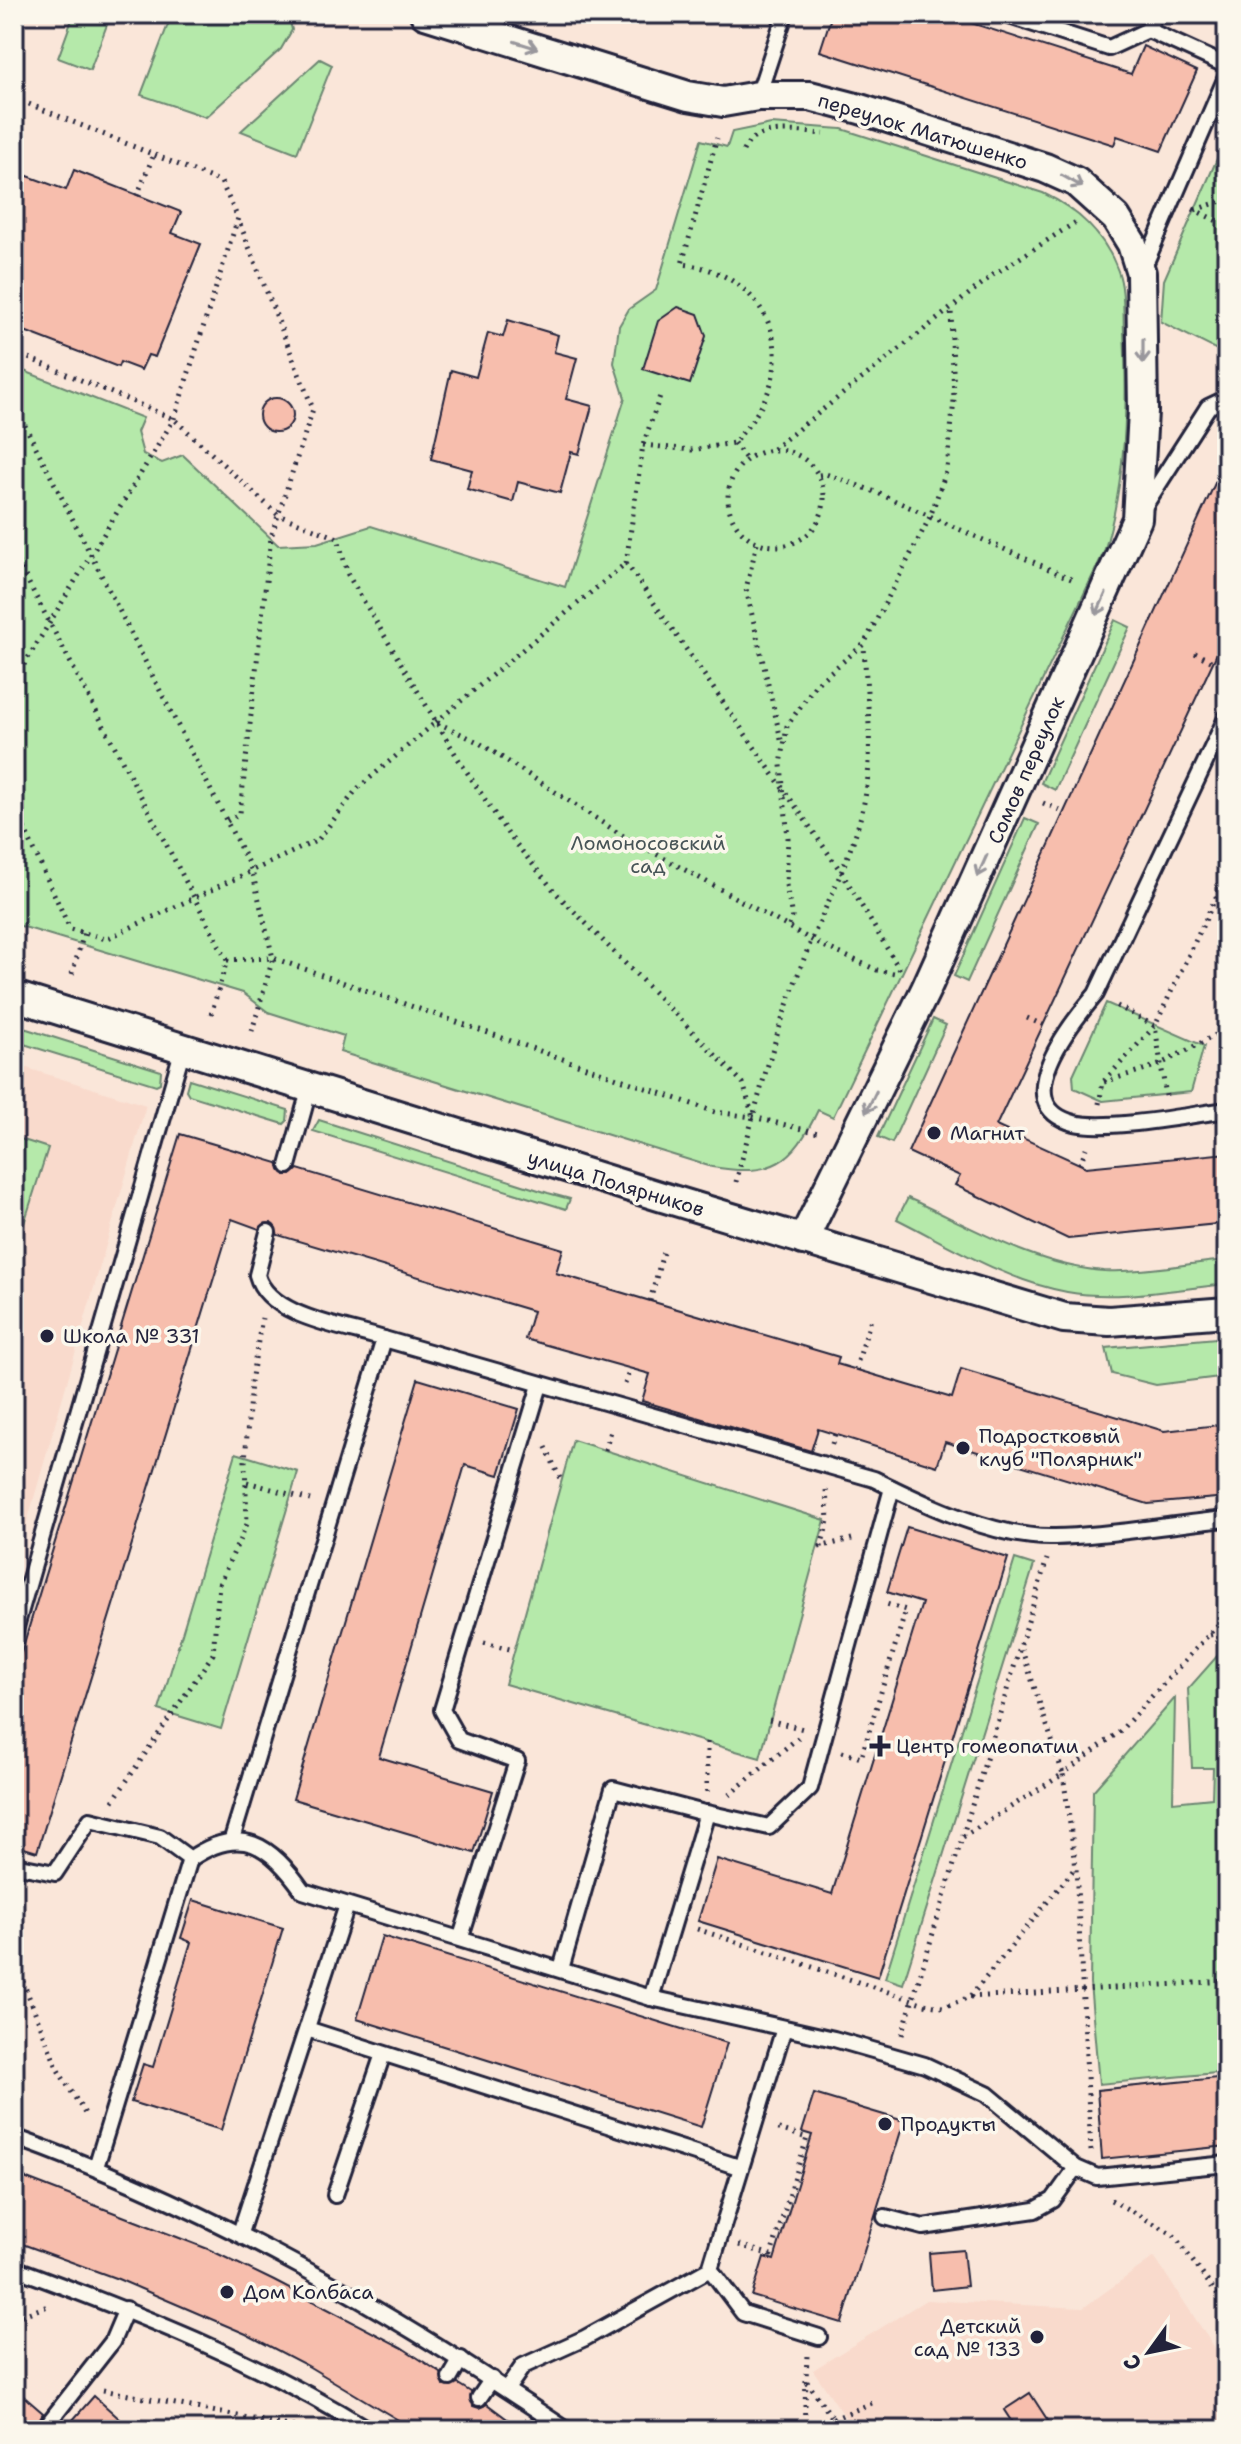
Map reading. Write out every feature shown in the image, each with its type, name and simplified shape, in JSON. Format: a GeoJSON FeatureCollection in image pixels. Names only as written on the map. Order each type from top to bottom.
{"type":"FeatureCollection","features":[{"type":"Feature","properties":{"kind":"street","name":"переулок Матюшенко"},"geometry":{"type":"LineString","coordinates":[[425,14],[688,96],[723,102],[758,96],[810,96],[1045,168],[1076,182],[1116,218],[1132,244],[1141,273]]}},
{"type":"Feature","properties":{"kind":"street","name":"Сомов переулок"},"geometry":{"type":"LineString","coordinates":[[803,1240],[926,989],[1137,519],[1143,411],[1141,273]]}},
{"type":"Feature","properties":{"kind":"street","name":"улица Полярников"},"geometry":{"type":"LineString","coordinates":[[14,996],[1064,1318],[1109,1321],[1227,1312]]}},
{"type":"Feature","properties":{"kind":"lane"},"geometry":{"type":"LineString","coordinates":[[758,96],[785,14]]}},
{"type":"Feature","properties":{"kind":"lane"},"geometry":{"type":"LineString","coordinates":[[1003,14],[1109,48],[1148,30],[1154,14]]}},
{"type":"Feature","properties":{"kind":"lane"},"geometry":{"type":"LineString","coordinates":[[1148,30],[1227,66]]}},
{"type":"Feature","properties":{"kind":"lane"},"geometry":{"type":"LineString","coordinates":[[1141,273],[1227,75]]}},
{"type":"Feature","properties":{"kind":"lane"},"geometry":{"type":"LineString","coordinates":[[1137,519],[1208,407],[1227,398]]}},
{"type":"Feature","properties":{"kind":"lane"},"geometry":{"type":"LineString","coordinates":[[1227,716],[1096,994],[1067,1029],[1043,1080],[1043,1096],[1054,1112],[1073,1122],[1096,1125],[1227,1110]]}},
{"type":"Feature","properties":{"kind":"lane"},"geometry":{"type":"LineString","coordinates":[[14,1634],[183,1048]]}},
{"type":"Feature","properties":{"kind":"lane"},"geometry":{"type":"LineString","coordinates":[[288,1166],[310,1087]]}},
{"type":"Feature","properties":{"kind":"lane"},"geometry":{"type":"LineString","coordinates":[[268,1232],[257,1275],[268,1298],[293,1311],[540,1385],[874,1479],[922,1503],[1015,1533],[1053,1538],[1227,1519]]}},
{"type":"Feature","properties":{"kind":"lane"},"geometry":{"type":"LineString","coordinates":[[232,1839],[384,1339]]}},
{"type":"Feature","properties":{"kind":"lane"},"geometry":{"type":"LineString","coordinates":[[461,1937],[517,1761],[459,1740],[442,1710],[540,1385]]}},
{"type":"Feature","properties":{"kind":"lane"},"geometry":{"type":"LineString","coordinates":[[561,1969],[613,1789],[769,1827],[810,1788],[892,1488]]}},
{"type":"Feature","properties":{"kind":"lane"},"geometry":{"type":"LineString","coordinates":[[651,1998],[707,1814]]}},
{"type":"Feature","properties":{"kind":"lane"},"geometry":{"type":"LineString","coordinates":[[14,1865],[55,1873],[90,1820],[160,1837],[190,1859]]}},
{"type":"Feature","properties":{"kind":"lane"},"geometry":{"type":"LineString","coordinates":[[96,2167],[190,1859],[209,1846],[232,1839],[262,1848],[288,1869],[303,1891],[461,1937],[651,1998],[895,2055],[987,2094],[1076,2168],[1097,2177],[1227,2164]]}},
{"type":"Feature","properties":{"kind":"lane"},"geometry":{"type":"LineString","coordinates":[[240,2233],[347,1905]]}},
{"type":"Feature","properties":{"kind":"lane"},"geometry":{"type":"LineString","coordinates":[[507,2389],[523,2366],[585,2338],[710,2269],[784,2028]]}},
{"type":"Feature","properties":{"kind":"lane"},"geometry":{"type":"LineString","coordinates":[[307,2029],[739,2167]]}},
{"type":"Feature","properties":{"kind":"lane"},"geometry":{"type":"LineString","coordinates":[[335,2195],[383,2054]]}},
{"type":"Feature","properties":{"kind":"lane"},"geometry":{"type":"LineString","coordinates":[[14,2137],[96,2167],[240,2233],[403,2322],[567,2430]]}},
{"type":"Feature","properties":{"kind":"lane"},"geometry":{"type":"LineString","coordinates":[[885,2217],[923,2227],[1035,2210],[1053,2200],[1076,2168]]}},
{"type":"Feature","properties":{"kind":"lane"},"geometry":{"type":"LineString","coordinates":[[14,2268],[126,2309],[233,2355],[369,2430]]}},
{"type":"Feature","properties":{"kind":"lane"},"geometry":{"type":"LineString","coordinates":[[710,2269],[743,2313],[814,2336]]}},
{"type":"Feature","properties":{"kind":"lane"},"geometry":{"type":"LineString","coordinates":[[43,2430],[112,2342],[126,2309]]}},
{"type":"Feature","properties":{"kind":"lane"},"geometry":{"type":"LineString","coordinates":[[450,2378],[461,2359]]}},
{"type":"Feature","properties":{"kind":"lane"},"geometry":{"type":"LineString","coordinates":[[479,2398],[492,2379]]}},
{"type":"Feature","properties":{"kind":"path"},"geometry":{"type":"LineString","coordinates":[[14,98],[221,182],[313,409],[271,537],[240,813],[227,821]]}},
{"type":"Feature","properties":{"kind":"path"},"geometry":{"type":"LineString","coordinates":[[743,151],[753,137],[763,133],[827,134]]}},
{"type":"Feature","properties":{"kind":"path"},"geometry":{"type":"LineString","coordinates":[[643,445],[691,450],[734,443],[762,406],[774,364],[773,337],[763,312],[747,291],[725,273],[682,264],[717,138]]}},
{"type":"Feature","properties":{"kind":"path"},"geometry":{"type":"LineString","coordinates":[[137,196],[154,154]]}},
{"type":"Feature","properties":{"kind":"path"},"geometry":{"type":"LineString","coordinates":[[1194,210],[1227,199]]}},
{"type":"Feature","properties":{"kind":"path"},"geometry":{"type":"LineString","coordinates":[[1067,215],[1076,222]]}},
{"type":"Feature","properties":{"kind":"path"},"geometry":{"type":"LineString","coordinates":[[773,449],[800,455],[819,475],[824,504],[812,531],[786,545],[757,543],[738,527],[728,504],[734,472],[746,459],[773,449],[993,275],[1081,216]]}},
{"type":"Feature","properties":{"kind":"path"},"geometry":{"type":"LineString","coordinates":[[14,681],[174,419],[238,218]]}},
{"type":"Feature","properties":{"kind":"path"},"geometry":{"type":"LineString","coordinates":[[782,746],[787,726],[804,699],[829,671],[864,644],[930,517],[947,469],[954,400],[951,309]]}},
{"type":"Feature","properties":{"kind":"path"},"geometry":{"type":"LineString","coordinates":[[14,352],[174,419],[278,515],[338,538],[348,575],[436,722],[531,865],[743,1083],[753,1117]]}},
{"type":"Feature","properties":{"kind":"path"},"geometry":{"type":"LineString","coordinates":[[14,806],[70,929],[106,939],[318,840],[357,789],[626,563],[643,445],[660,396]]}},
{"type":"Feature","properties":{"kind":"path"},"geometry":{"type":"LineString","coordinates":[[14,404],[252,871],[273,958],[252,1031]]}},
{"type":"Feature","properties":{"kind":"path"},"geometry":{"type":"LineString","coordinates":[[734,443],[746,459]]}},
{"type":"Feature","properties":{"kind":"path"},"geometry":{"type":"LineString","coordinates":[[819,475],[826,474],[873,491],[1088,587]]}},
{"type":"Feature","properties":{"kind":"path"},"geometry":{"type":"LineString","coordinates":[[757,543],[746,589],[782,746],[782,787],[788,838],[786,885],[792,917],[789,926]]}},
{"type":"Feature","properties":{"kind":"path"},"geometry":{"type":"LineString","coordinates":[[14,555],[227,960],[210,1018]]}},
{"type":"Feature","properties":{"kind":"path"},"geometry":{"type":"LineString","coordinates":[[436,722],[478,742],[620,834],[812,939],[877,970],[902,975],[842,873],[626,563]]}},
{"type":"Feature","properties":{"kind":"path"},"geometry":{"type":"LineString","coordinates":[[736,1182],[762,1077],[812,939],[842,873],[867,786],[864,644]]}},
{"type":"Feature","properties":{"kind":"path"},"geometry":{"type":"LineString","coordinates":[[1195,653],[1213,662],[1227,662]]}},
{"type":"Feature","properties":{"kind":"path"},"geometry":{"type":"LineString","coordinates":[[1080,1164],[1096,1125],[1103,1082],[1155,1026],[1227,874]]}},
{"type":"Feature","properties":{"kind":"path"},"geometry":{"type":"LineString","coordinates":[[1220,889],[1227,892]]}},
{"type":"Feature","properties":{"kind":"path"},"geometry":{"type":"LineString","coordinates":[[72,974],[84,933]]}},
{"type":"Feature","properties":{"kind":"path"},"geometry":{"type":"LineString","coordinates":[[227,960],[273,958],[715,1112],[753,1117],[818,1133]]}},
{"type":"Feature","properties":{"kind":"path"},"geometry":{"type":"LineString","coordinates":[[1096,994],[1155,1026]]}},
{"type":"Feature","properties":{"kind":"path"},"geometry":{"type":"LineString","coordinates":[[1027,1018],[1043,1025]]}},
{"type":"Feature","properties":{"kind":"path"},"geometry":{"type":"LineString","coordinates":[[1155,1026],[1159,1065],[1171,1116]]}},
{"type":"Feature","properties":{"kind":"path"},"geometry":{"type":"LineString","coordinates":[[1103,1082],[1159,1065],[1227,1029]]}},
{"type":"Feature","properties":{"kind":"path"},"geometry":{"type":"LineString","coordinates":[[650,1301],[664,1249]]}},
{"type":"Feature","properties":{"kind":"path"},"geometry":{"type":"LineString","coordinates":[[111,1804],[213,1654],[219,1584],[247,1524],[251,1382],[256,1337],[266,1306]]}},
{"type":"Feature","properties":{"kind":"path"},"geometry":{"type":"LineString","coordinates":[[858,1361],[871,1319]]}},
{"type":"Feature","properties":{"kind":"path"},"geometry":{"type":"LineString","coordinates":[[246,1481],[334,1507]]}},
{"type":"Feature","properties":{"kind":"path"},"geometry":{"type":"LineString","coordinates":[[818,1547],[880,1532]]}},
{"type":"Feature","properties":{"kind":"path"},"geometry":{"type":"LineString","coordinates":[[895,2055],[1053,1538]]}},
{"type":"Feature","properties":{"kind":"path"},"geometry":{"type":"LineString","coordinates":[[823,1746],[861,1758],[906,1610],[863,1597]]}},
{"type":"Feature","properties":{"kind":"path"},"geometry":{"type":"LineString","coordinates":[[962,1838],[1063,1774],[1119,1732],[1227,1615]]}},
{"type":"Feature","properties":{"kind":"path"},"geometry":{"type":"LineString","coordinates":[[1209,1635],[1227,1631]]}},
{"type":"Feature","properties":{"kind":"path"},"geometry":{"type":"LineString","coordinates":[[1021,1649],[1063,1774],[1076,1868],[1092,2161]]}},
{"type":"Feature","properties":{"kind":"path"},"geometry":{"type":"LineString","coordinates":[[707,1814],[807,1731],[769,1720]]}},
{"type":"Feature","properties":{"kind":"path"},"geometry":{"type":"LineString","coordinates":[[707,1742],[707,1814]]}},
{"type":"Feature","properties":{"kind":"path"},"geometry":{"type":"LineString","coordinates":[[970,1997],[1076,1868]]}},
{"type":"Feature","properties":{"kind":"path"},"geometry":{"type":"LineString","coordinates":[[675,1922],[943,2007],[970,1997],[1227,1981]]}},
{"type":"Feature","properties":{"kind":"path"},"geometry":{"type":"LineString","coordinates":[[14,1959],[58,2070],[92,2125]]}},
{"type":"Feature","properties":{"kind":"path"},"geometry":{"type":"LineString","coordinates":[[719,2239],[771,2255],[807,2138],[754,2121]]}},
{"type":"Feature","properties":{"kind":"path"},"geometry":{"type":"LineString","coordinates":[[1112,2201],[1173,2234],[1227,2308]]}},
{"type":"Feature","properties":{"kind":"path"},"geometry":{"type":"LineString","coordinates":[[804,2430],[806,2380],[814,2336]]}},
{"type":"Feature","properties":{"kind":"path"},"geometry":{"type":"LineString","coordinates":[[806,2380],[841,2430]]}},
{"type":"Feature","properties":{"kind":"path"},"geometry":{"type":"LineString","coordinates":[[90,2383],[100,2390],[310,2430]]}},
{"type":"Feature","properties":{"kind":"path"},"geometry":{"type":"LineString","coordinates":[[833,2419],[872,2403]]}},
{"type":"Feature","properties":{"kind":"shaded area","name":"Школа № 331"},"geometry":{"type":"Polygon","coordinates":[[[14,1064],[146,1105],[14,1568],[14,1064]]]}},
{"type":"Feature","properties":{"kind":"shaded area","name":"Детский сад № 133"},"geometry":{"type":"Polygon","coordinates":[[[1154,2257],[1227,2366],[1227,2430],[854,2430],[813,2370],[926,2300],[1083,2308],[1154,2257]]]}},
{"type":"Feature","properties":{"kind":"green space"},"geometry":{"type":"Polygon","coordinates":[[[74,14],[111,14],[90,70],[58,58],[74,14]]]}},
{"type":"Feature","properties":{"kind":"green space"},"geometry":{"type":"Polygon","coordinates":[[[172,14],[284,14],[289,17],[292,30],[281,49],[206,117],[141,95],[172,14]]]}},
{"type":"Feature","properties":{"kind":"green space"},"geometry":{"type":"Polygon","coordinates":[[[320,59],[332,65],[297,153],[241,131],[320,59]]]}},
{"type":"Feature","properties":{"kind":"green space","name":"Ломоносовский сад"},"geometry":{"type":"Polygon","coordinates":[[[771,124],[842,129],[1043,193],[1078,215],[1098,235],[1118,271],[1123,302],[1124,443],[1117,498],[1104,552],[833,1117],[818,1110],[789,1154],[765,1168],[733,1170],[712,1167],[340,1052],[344,1036],[268,1012],[243,993],[14,924],[14,367],[143,418],[137,432],[143,454],[162,463],[183,455],[278,545],[317,543],[371,526],[565,587],[625,398],[614,363],[619,326],[629,309],[656,290],[701,140],[727,147],[732,132],[771,124]]]}},
{"type":"Feature","properties":{"kind":"green space"},"geometry":{"type":"Polygon","coordinates":[[[1227,136],[1227,355],[1161,322],[1164,280],[1227,136]]]}},
{"type":"Feature","properties":{"kind":"green space"},"geometry":{"type":"Polygon","coordinates":[[[1115,620],[1130,627],[1055,790],[1041,783],[1115,620]]]}},
{"type":"Feature","properties":{"kind":"green space"},"geometry":{"type":"Polygon","coordinates":[[[1025,818],[1039,824],[967,982],[954,976],[1025,818]]]}},
{"type":"Feature","properties":{"kind":"green space"},"geometry":{"type":"Polygon","coordinates":[[[1106,1003],[1204,1046],[1191,1092],[1103,1101],[1074,1088],[1073,1075],[1106,1003]]]}},
{"type":"Feature","properties":{"kind":"green space"},"geometry":{"type":"Polygon","coordinates":[[[933,1019],[946,1025],[892,1143],[878,1137],[933,1019]]]}},
{"type":"Feature","properties":{"kind":"green space"},"geometry":{"type":"Polygon","coordinates":[[[14,1025],[161,1071],[160,1083],[156,1085],[14,1041],[14,1025]]]}},
{"type":"Feature","properties":{"kind":"green space"},"geometry":{"type":"Polygon","coordinates":[[[189,1079],[288,1110],[287,1121],[284,1124],[189,1095],[186,1090],[189,1079]]]}},
{"type":"Feature","properties":{"kind":"green space"},"geometry":{"type":"Polygon","coordinates":[[[319,1120],[570,1199],[566,1209],[313,1131],[319,1120]]]}},
{"type":"Feature","properties":{"kind":"green space"},"geometry":{"type":"Polygon","coordinates":[[[14,1137],[48,1148],[14,1255],[14,1137]]]}},
{"type":"Feature","properties":{"kind":"green space"},"geometry":{"type":"Polygon","coordinates":[[[908,1198],[1003,1243],[1078,1268],[1119,1271],[1227,1260],[1227,1284],[1106,1295],[1045,1287],[980,1262],[897,1219],[908,1198]]]}},
{"type":"Feature","properties":{"kind":"green space"},"geometry":{"type":"Polygon","coordinates":[[[1227,1337],[1227,1376],[1156,1385],[1112,1374],[1106,1348],[1227,1337]]]}},
{"type":"Feature","properties":{"kind":"green space"},"geometry":{"type":"Polygon","coordinates":[[[573,1440],[825,1520],[760,1758],[505,1684],[573,1440]]]}},
{"type":"Feature","properties":{"kind":"green space"},"geometry":{"type":"Polygon","coordinates":[[[236,1453],[298,1472],[221,1729],[159,1710],[236,1453]]]}},
{"type":"Feature","properties":{"kind":"green space"},"geometry":{"type":"Polygon","coordinates":[[[1015,1559],[1034,1565],[903,1984],[885,1978],[1015,1559]]]}},
{"type":"Feature","properties":{"kind":"green space"},"geometry":{"type":"Polygon","coordinates":[[[1227,1645],[1227,2072],[1099,2084],[1090,1983],[1093,1791],[1175,1698],[1173,1802],[1212,1798],[1213,1768],[1192,1768],[1188,1689],[1227,1645]]]}},
{"type":"Feature","properties":{"kind":"building"},"geometry":{"type":"Polygon","coordinates":[[[832,14],[943,14],[1131,74],[1143,46],[1197,71],[1161,151],[1117,136],[1114,145],[820,51],[832,14]]]}},
{"type":"Feature","properties":{"kind":"building"},"geometry":{"type":"Polygon","coordinates":[[[74,170],[181,212],[172,233],[201,244],[155,357],[148,355],[141,370],[120,362],[118,367],[14,327],[14,171],[66,190],[74,170]]]}},
{"type":"Feature","properties":{"kind":"building"},"geometry":{"type":"Polygon","coordinates":[[[678,307],[698,314],[706,336],[690,384],[643,369],[658,321],[678,307]]]}},
{"type":"Feature","properties":{"kind":"building"},"geometry":{"type":"Polygon","coordinates":[[[508,320],[558,335],[554,352],[577,358],[566,399],[592,406],[579,454],[571,452],[560,493],[518,482],[513,502],[467,489],[472,470],[431,459],[451,370],[476,377],[488,333],[503,337],[508,320]]]}},
{"type":"Feature","properties":{"kind":"building"},"geometry":{"type":"Polygon","coordinates":[[[276,398],[288,403],[293,415],[288,427],[276,432],[264,427],[259,415],[264,403],[276,398]]]}},
{"type":"Feature","properties":{"kind":"building"},"geometry":{"type":"Polygon","coordinates":[[[1227,457],[1227,632],[996,1126],[1086,1167],[1227,1153],[1227,1223],[1068,1239],[955,1185],[960,1176],[908,1152],[1227,457]]]}},
{"type":"Feature","properties":{"kind":"building"},"geometry":{"type":"Polygon","coordinates":[[[180,1134],[278,1163],[285,1175],[291,1175],[298,1169],[563,1249],[556,1273],[839,1357],[837,1364],[952,1398],[961,1369],[1164,1431],[1227,1424],[1227,1497],[1148,1504],[945,1442],[937,1466],[818,1429],[811,1451],[642,1401],[650,1374],[525,1339],[533,1311],[278,1235],[271,1223],[259,1229],[232,1219],[37,1852],[14,1845],[14,1676],[180,1134]]]}},
{"type":"Feature","properties":{"kind":"building"},"geometry":{"type":"Polygon","coordinates":[[[418,1379],[519,1409],[499,1475],[465,1465],[379,1757],[493,1791],[474,1853],[293,1799],[418,1379]]]}},
{"type":"Feature","properties":{"kind":"building"},"geometry":{"type":"Polygon","coordinates":[[[907,1527],[1008,1558],[878,1977],[698,1921],[717,1859],[832,1894],[922,1603],[887,1592],[907,1527]]]}},
{"type":"Feature","properties":{"kind":"building"},"geometry":{"type":"Polygon","coordinates":[[[193,1900],[283,1928],[221,2130],[131,2102],[143,2064],[153,2067],[191,1942],[181,1938],[193,1900]]]}},
{"type":"Feature","properties":{"kind":"building"},"geometry":{"type":"Polygon","coordinates":[[[382,1936],[727,2043],[701,2127],[357,2019],[382,1936]]]}},
{"type":"Feature","properties":{"kind":"building"},"geometry":{"type":"Polygon","coordinates":[[[1227,2077],[1227,2146],[1102,2159],[1097,2090],[1227,2077]]]}},
{"type":"Feature","properties":{"kind":"building"},"geometry":{"type":"Polygon","coordinates":[[[814,2094],[904,2121],[842,2323],[752,2296],[764,2257],[774,2260],[812,2135],[802,2132],[814,2094]]]}},
{"type":"Feature","properties":{"kind":"building"},"geometry":{"type":"Polygon","coordinates":[[[14,2174],[208,2249],[274,2281],[401,2347],[441,2373],[444,2386],[458,2384],[471,2392],[473,2406],[479,2408],[487,2404],[522,2430],[415,2430],[308,2366],[246,2334],[118,2279],[14,2241],[14,2174]]]}},
{"type":"Feature","properties":{"kind":"building"},"geometry":{"type":"Polygon","coordinates":[[[963,2250],[967,2286],[932,2290],[929,2253],[963,2250]]]}},
{"type":"Feature","properties":{"kind":"building"},"geometry":{"type":"Polygon","coordinates":[[[14,2388],[43,2413],[33,2430],[14,2430],[14,2388]]]}},
{"type":"Feature","properties":{"kind":"building"},"geometry":{"type":"Polygon","coordinates":[[[1030,2393],[1054,2430],[1017,2430],[1004,2410],[1030,2393]]]}},
{"type":"Feature","properties":{"kind":"building"},"geometry":{"type":"Polygon","coordinates":[[[94,2396],[132,2430],[64,2430],[94,2396]]]}},
{"type":"Feature","properties":{"kind":"place","name":"Магнит"},"geometry":{"type":"Point","coordinates":[934,1133]}},
{"type":"Feature","properties":{"kind":"place","name":"Школа № 331"},"geometry":{"type":"Point","coordinates":[47,1336]}},
{"type":"Feature","properties":{"kind":"place","name":"Подростковый клуб \"Полярник\""},"geometry":{"type":"Point","coordinates":[963,1448]}},
{"type":"Feature","properties":{"kind":"place","name":"Центр гомеопатии"},"geometry":{"type":"Point","coordinates":[880,1746]}},
{"type":"Feature","properties":{"kind":"place","name":"Продукты"},"geometry":{"type":"Point","coordinates":[885,2124]}},
{"type":"Feature","properties":{"kind":"place","name":"Дом Колбаса"},"geometry":{"type":"Point","coordinates":[227,2292]}},
{"type":"Feature","properties":{"kind":"place","name":"Детский сад № 133"},"geometry":{"type":"Point","coordinates":[1037,2337]}}]}
